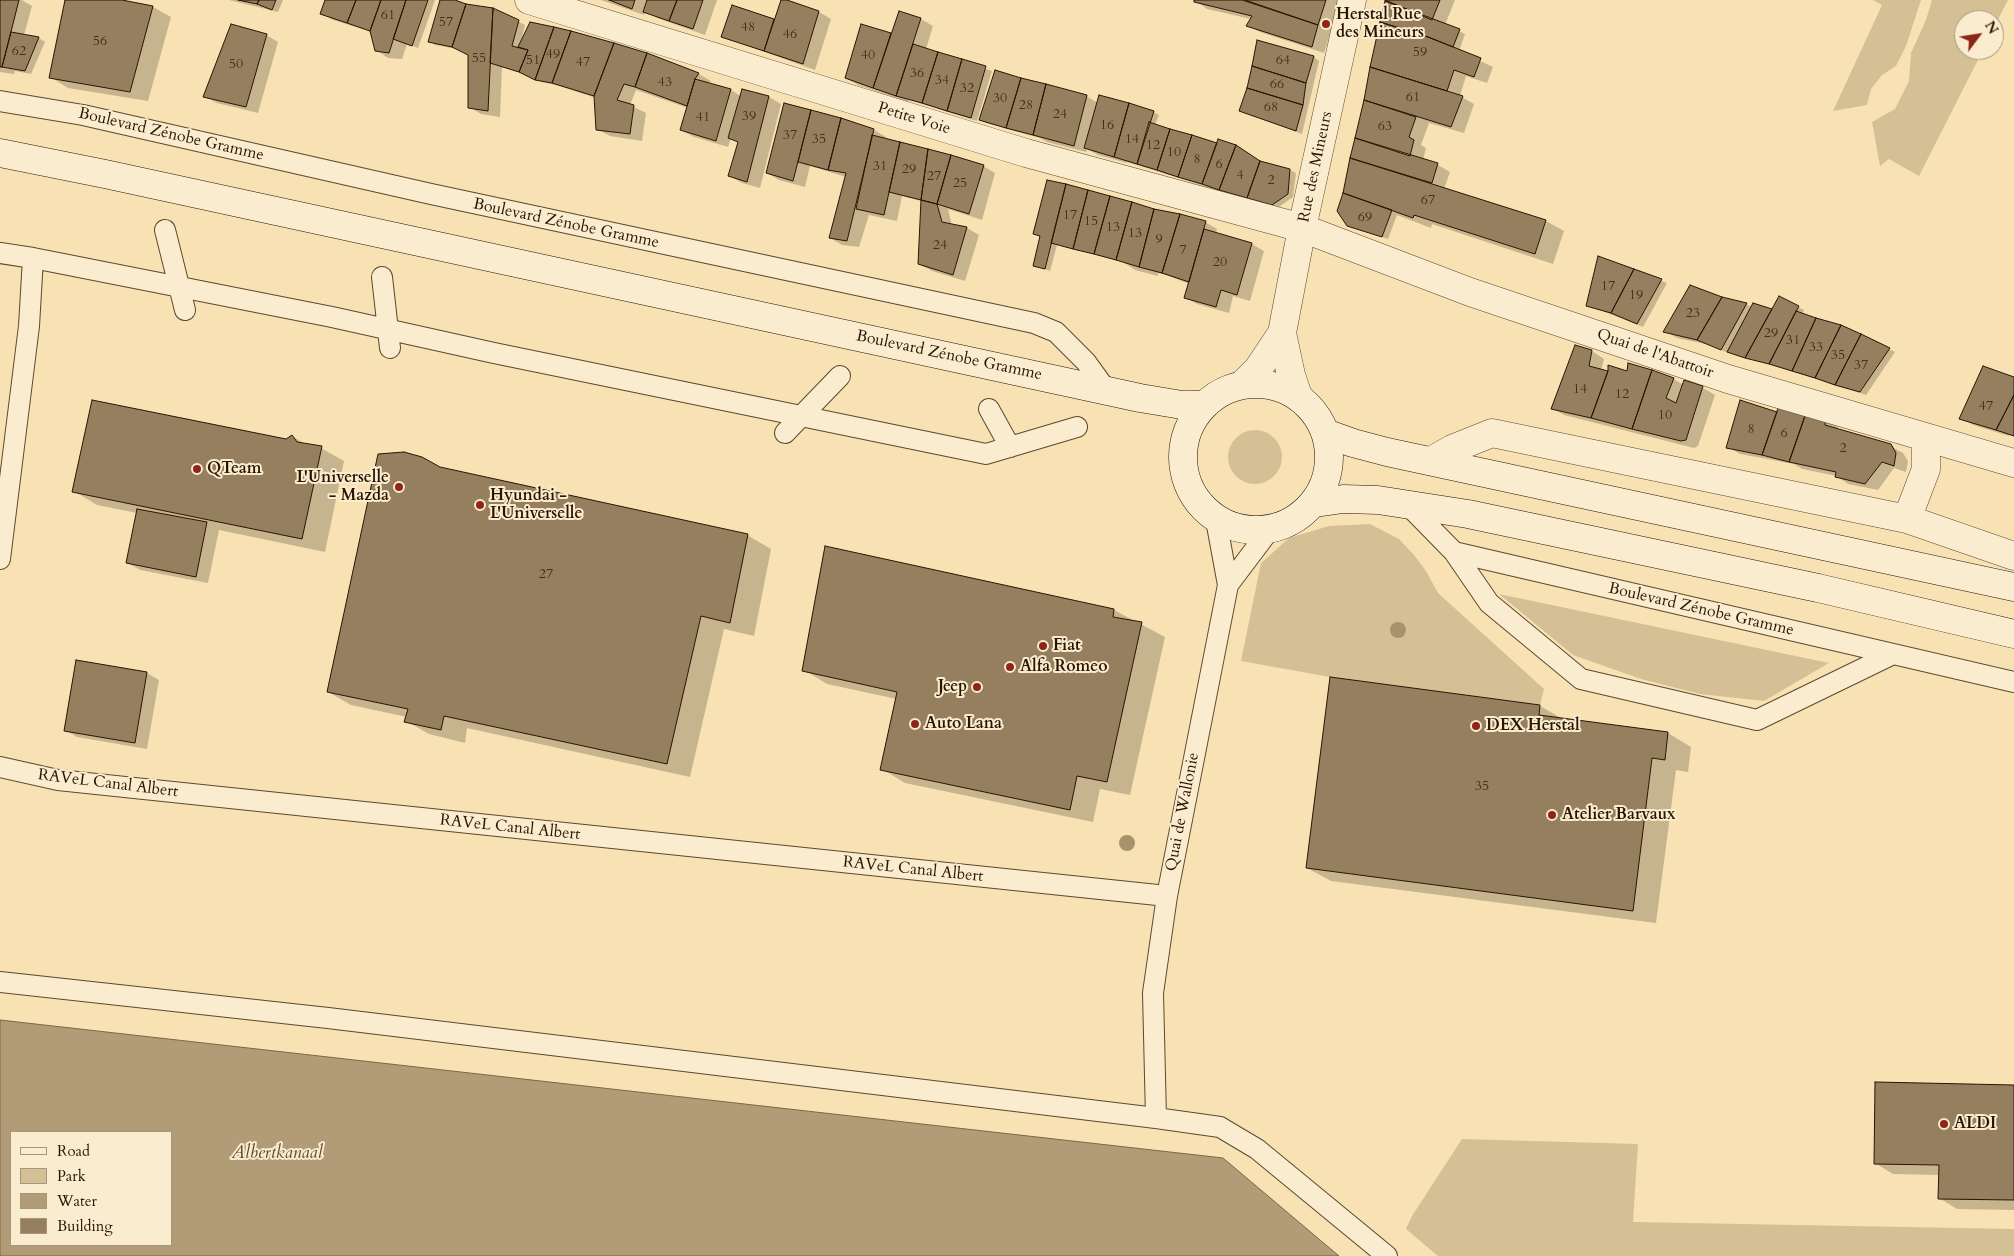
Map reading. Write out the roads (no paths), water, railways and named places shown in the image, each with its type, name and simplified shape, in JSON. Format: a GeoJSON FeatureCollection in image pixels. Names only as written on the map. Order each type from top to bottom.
{"type":"FeatureCollection","features":[{"type":"Feature","properties":{"kind":"main road","name":"Petite Voie"},"geometry":{"type":"LineString","coordinates":[[529,0],[1026,153],[1302,228]]}},
{"type":"Feature","properties":{"kind":"main road","name":"Rue des Mineurs"},"geometry":{"type":"LineString","coordinates":[[1298,396],[1291,375],[1282,334],[1302,228],[1352,0]]}},
{"type":"Feature","properties":{"kind":"main road","name":"Boulevard Zénobe Gramme"},"geometry":{"type":"LineString","coordinates":[[0,153],[182,190],[1106,391],[1182,405],[1204,405]]}},
{"type":"Feature","properties":{"kind":"main road","name":"Quai de l'Abattoir"},"geometry":{"type":"LineString","coordinates":[[1302,228],[1470,292],[1728,379],[2014,463]]}},
{"type":"Feature","properties":{"kind":"main road","name":"Rue des Mineurs"},"geometry":{"type":"LineString","coordinates":[[1243,384],[1258,369],[1282,334]]}},
{"type":"Feature","properties":{"kind":"main road"},"geometry":{"type":"LineString","coordinates":[[1243,384],[1274,386],[1298,396],[1319,419],[1328,443],[1330,469],[1314,503],[1297,520],[1271,528],[1249,531],[1216,520],[1190,491],[1184,476],[1182,451],[1195,415],[1219,393],[1243,384]]}},
{"type":"Feature","properties":{"kind":"main road"},"geometry":{"type":"LineString","coordinates":[[1325,433],[1353,443],[1431,461],[2014,587]]}},
{"type":"Feature","properties":{"kind":"main road"},"geometry":{"type":"LineString","coordinates":[[1431,461],[1452,449],[1492,433],[1908,519],[2014,556]]}},
{"type":"Feature","properties":{"kind":"main road"},"geometry":{"type":"LineString","coordinates":[[1908,519],[1926,469],[1926,438]]}},
{"type":"Feature","properties":{"kind":"main road"},"geometry":{"type":"LineString","coordinates":[[1314,503],[1343,498],[1378,500],[1468,514],[1818,588],[2014,634]]}},
{"type":"Feature","properties":{"kind":"lane","name":"Boulevard Zénobe Gramme"},"geometry":{"type":"LineString","coordinates":[[0,102],[83,115],[431,194],[1034,323],[1056,332],[1086,362],[1106,391]]}},
{"type":"Feature","properties":{"kind":"lane"},"geometry":{"type":"LineString","coordinates":[[165,230],[185,310]]}},
{"type":"Feature","properties":{"kind":"lane"},"geometry":{"type":"LineString","coordinates":[[0,253],[180,287],[389,339],[801,416],[986,454],[1077,428]]}},
{"type":"Feature","properties":{"kind":"lane"},"geometry":{"type":"LineString","coordinates":[[0,559],[29,326],[33,258]]}},
{"type":"Feature","properties":{"kind":"lane"},"geometry":{"type":"LineString","coordinates":[[382,277],[389,339]]}},
{"type":"Feature","properties":{"kind":"lane"},"geometry":{"type":"LineString","coordinates":[[785,433],[840,376]]}},
{"type":"Feature","properties":{"kind":"lane"},"geometry":{"type":"LineString","coordinates":[[989,408],[1010,447]]}},
{"type":"Feature","properties":{"kind":"lane"},"geometry":{"type":"LineString","coordinates":[[1407,504],[1454,552],[1489,603],[1582,679],[1757,720],[1891,655]]}},
{"type":"Feature","properties":{"kind":"lane","name":"Quai de Wallonie"},"geometry":{"type":"LineString","coordinates":[[1156,1118],[1153,993],[1167,896],[1228,585],[1216,520]]}},
{"type":"Feature","properties":{"kind":"lane","name":"Quai de Wallonie"},"geometry":{"type":"LineString","coordinates":[[1228,585],[1271,528]]}},
{"type":"Feature","properties":{"kind":"lane","name":"Boulevard Zénobe Gramme"},"geometry":{"type":"LineString","coordinates":[[1454,552],[1891,655],[2014,682]]}},
{"type":"Feature","properties":{"kind":"lane","name":"RAVeL Canal Albert"},"geometry":{"type":"LineString","coordinates":[[0,767],[58,780],[1167,896]]}},
{"type":"Feature","properties":{"kind":"lane"},"geometry":{"type":"LineString","coordinates":[[0,982],[338,1020],[1220,1127],[1257,1149],[1387,1256]]}},
{"type":"Feature","properties":{"kind":"water","name":"Albertkanaal"},"geometry":{"type":"Polygon","coordinates":[[[0,1020],[1223,1158],[1339,1256],[0,1256],[0,1020]]]}},
{"type":"Feature","properties":{"kind":"place","name":"Herstal Rue des Mineurs"},"geometry":{"type":"Point","coordinates":[1326,24]}},
{"type":"Feature","properties":{"kind":"place","name":"QTeam"},"geometry":{"type":"Point","coordinates":[197,469]}},
{"type":"Feature","properties":{"kind":"place","name":"L'Universelle - Mazda"},"geometry":{"type":"Point","coordinates":[399,487]}},
{"type":"Feature","properties":{"kind":"place","name":"Hyundai - L'Universelle"},"geometry":{"type":"Point","coordinates":[480,505]}},
{"type":"Feature","properties":{"kind":"place","name":"Fiat"},"geometry":{"type":"Point","coordinates":[1043,646]}},
{"type":"Feature","properties":{"kind":"place","name":"Alfa Romeo"},"geometry":{"type":"Point","coordinates":[1010,667]}},
{"type":"Feature","properties":{"kind":"place","name":"Jeep"},"geometry":{"type":"Point","coordinates":[977,687]}},
{"type":"Feature","properties":{"kind":"place","name":"Auto Lana"},"geometry":{"type":"Point","coordinates":[915,724]}},
{"type":"Feature","properties":{"kind":"place","name":"DEX Herstal"},"geometry":{"type":"Point","coordinates":[1476,726]}},
{"type":"Feature","properties":{"kind":"place","name":"Atelier Barvaux"},"geometry":{"type":"Point","coordinates":[1552,815]}},
{"type":"Feature","properties":{"kind":"place","name":"ALDI"},"geometry":{"type":"Point","coordinates":[1944,1124]}}]}
